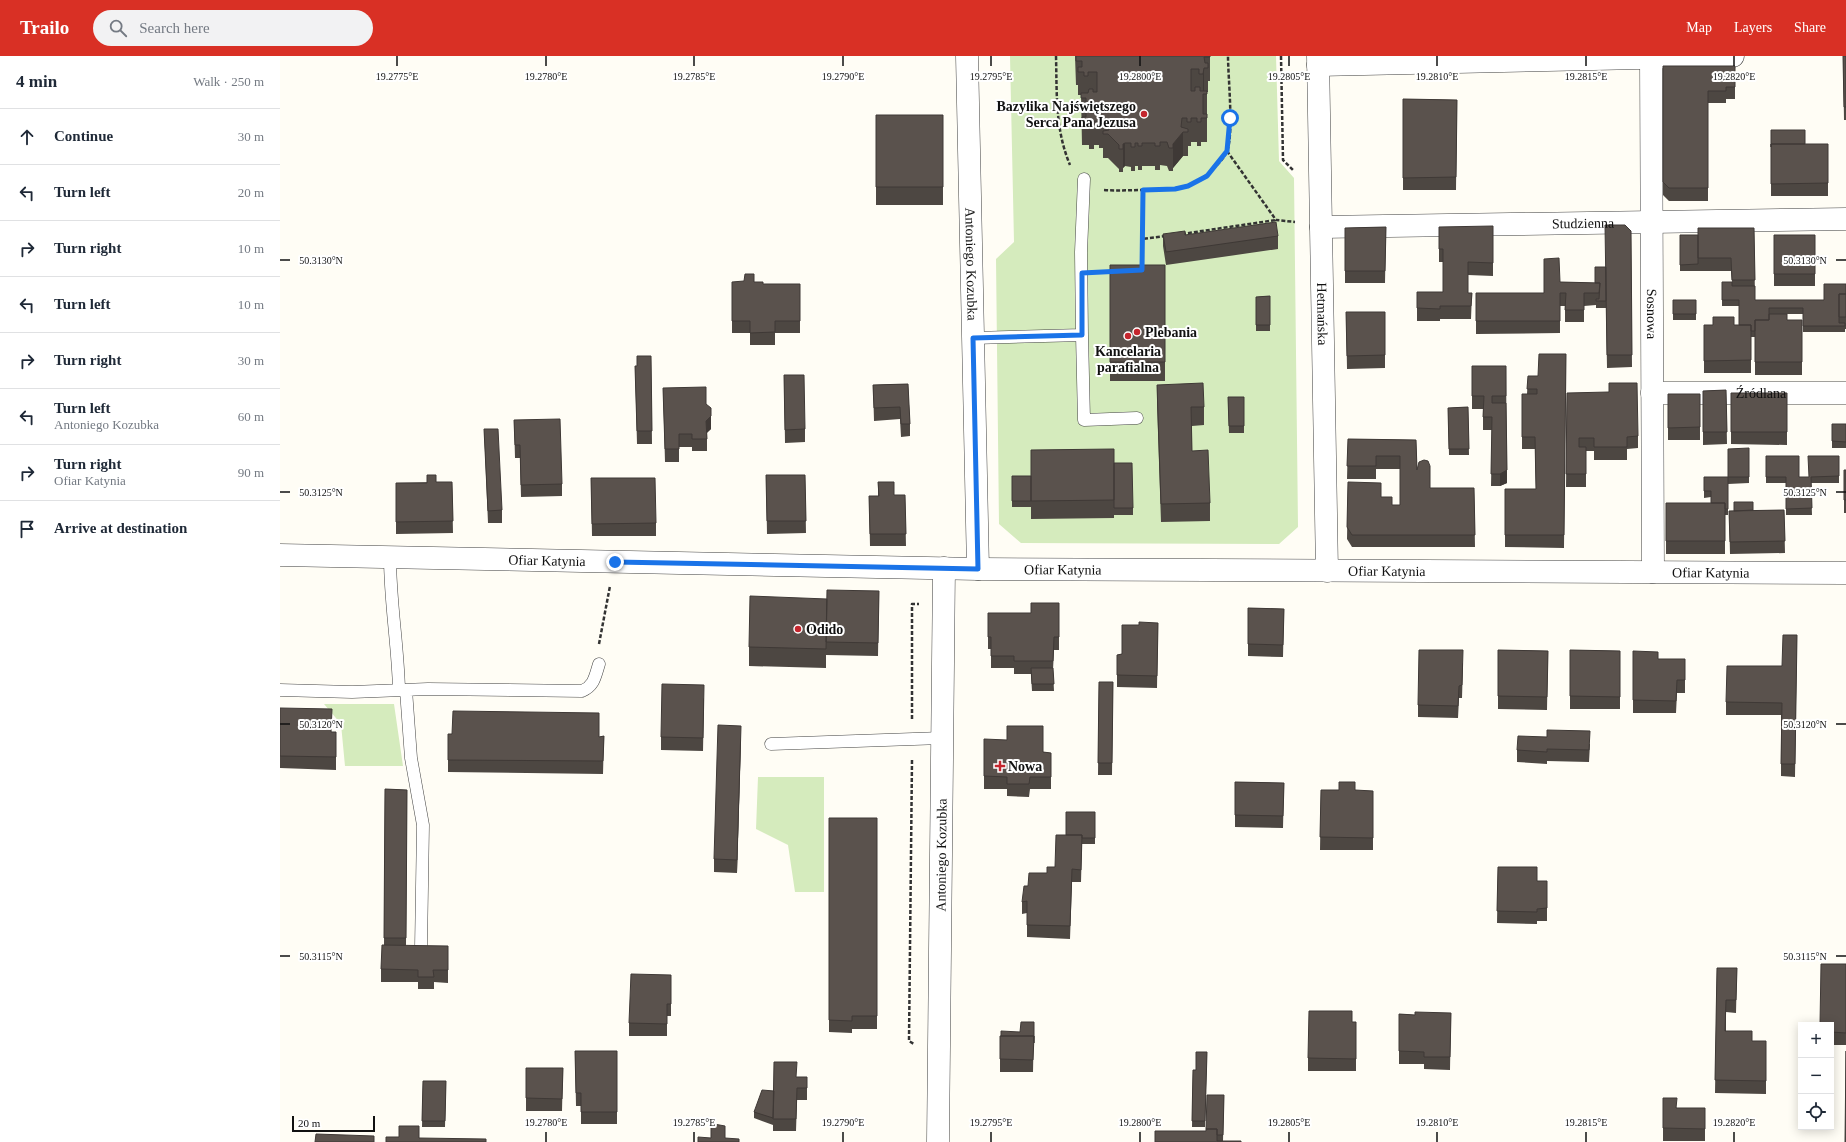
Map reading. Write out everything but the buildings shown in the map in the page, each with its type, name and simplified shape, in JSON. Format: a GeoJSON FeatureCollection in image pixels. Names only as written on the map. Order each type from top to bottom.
{"type":"FeatureCollection","features":[{"type":"Feature","properties":{"kind":"street","name":"Antoniego Kozubka"},"geometry":{"type":"LineString","coordinates":[[967,56],[978,569]]}},
{"type":"Feature","properties":{"kind":"street"},"geometry":{"type":"LineString","coordinates":[[1318,61],[1733,56]]}},
{"type":"Feature","properties":{"kind":"street","name":"Sosnowa"},"geometry":{"type":"LineString","coordinates":[[1651,57],[1653,572]]}},
{"type":"Feature","properties":{"kind":"street","name":"Hetmańska"},"geometry":{"type":"LineString","coordinates":[[1318,61],[1310,225],[1327,571]]}},
{"type":"Feature","properties":{"kind":"street","name":"Studzienna"},"geometry":{"type":"LineString","coordinates":[[1310,225],[1846,219]]}},
{"type":"Feature","properties":{"kind":"street","name":"Źródlana"},"geometry":{"type":"LineString","coordinates":[[1652,393],[1846,393]]}},
{"type":"Feature","properties":{"kind":"street","name":"Ofiar Katynia"},"geometry":{"type":"LineString","coordinates":[[280,555],[978,569],[1846,573]]}},
{"type":"Feature","properties":{"kind":"street","name":"Antoniego Kozubka"},"geometry":{"type":"LineString","coordinates":[[938,1142],[944,568]]}},
{"type":"Feature","properties":{"kind":"lane"},"geometry":{"type":"LineString","coordinates":[[1084,179],[1082,273],[1084,420],[1137,418]]}},
{"type":"Feature","properties":{"kind":"lane"},"geometry":{"type":"LineString","coordinates":[[973,338],[1082,335]]}},
{"type":"Feature","properties":{"kind":"lane"},"geometry":{"type":"LineString","coordinates":[[390,557],[390,580],[398,655],[411,758],[423,825],[421,948]]}},
{"type":"Feature","properties":{"kind":"lane"},"geometry":{"type":"LineString","coordinates":[[280,690],[352,692],[403,690],[582,691],[589,688],[594,682],[599,664]]}},
{"type":"Feature","properties":{"kind":"lane"},"geometry":{"type":"LineString","coordinates":[[771,744],[942,738]]}},
{"type":"Feature","properties":{"kind":"path"},"geometry":{"type":"LineString","coordinates":[[1056,56],[1057,119],[1063,148],[1070,166],[1084,179],[1102,190],[1175,189],[1198,182],[1207,176],[1227,151],[1230,118],[1228,56]]}},
{"type":"Feature","properties":{"kind":"path"},"geometry":{"type":"LineString","coordinates":[[1282,56],[1283,160],[1299,176]]}},
{"type":"Feature","properties":{"kind":"path"},"geometry":{"type":"LineString","coordinates":[[1227,151],[1276,220]]}},
{"type":"Feature","properties":{"kind":"path"},"geometry":{"type":"LineString","coordinates":[[1142,270],[1143,190]]}},
{"type":"Feature","properties":{"kind":"path"},"geometry":{"type":"LineString","coordinates":[[1182,234],[1276,220],[1310,225]]}},
{"type":"Feature","properties":{"kind":"path"},"geometry":{"type":"LineString","coordinates":[[1142,239],[1166,236]]}},
{"type":"Feature","properties":{"kind":"path"},"geometry":{"type":"LineString","coordinates":[[1082,273],[1120,271]]}},
{"type":"Feature","properties":{"kind":"path"},"geometry":{"type":"LineString","coordinates":[[599,664],[599,637],[615,562]]}},
{"type":"Feature","properties":{"kind":"path"},"geometry":{"type":"LineString","coordinates":[[926,604],[912,604],[909,1041],[939,1062]]}},
{"type":"Feature","properties":{"kind":"green space"},"geometry":{"type":"Polygon","coordinates":[[[1010,56],[1276,56],[1279,161],[1294,178],[1298,527],[1279,544],[1021,543],[999,524],[996,259],[1014,242],[1010,56]]]}},
{"type":"Feature","properties":{"kind":"green space"},"geometry":{"type":"Polygon","coordinates":[[[324,704],[394,704],[403,766],[345,766],[341,724],[324,704]]]}},
{"type":"Feature","properties":{"kind":"green space"},"geometry":{"type":"Polygon","coordinates":[[[758,777],[824,777],[824,892],[795,892],[788,845],[756,829],[758,777]]]}},
{"type":"Feature","properties":{"kind":"place","name":"Bazylika Najświętszego Serca Pana Jezusa"},"geometry":{"type":"Point","coordinates":[1144,114]}},
{"type":"Feature","properties":{"kind":"place","name":"Plebania"},"geometry":{"type":"Point","coordinates":[1137,332]}},
{"type":"Feature","properties":{"kind":"place","name":"Kancelaria parafialna"},"geometry":{"type":"Point","coordinates":[1128,336]}},
{"type":"Feature","properties":{"kind":"place","name":"Odido"},"geometry":{"type":"Point","coordinates":[798,629]}},
{"type":"Feature","properties":{"kind":"place","name":"Nowa"},"geometry":{"type":"Point","coordinates":[1000,766]}},
{"type":"Feature","properties":{"kind":"route"},"geometry":{"type":"LineString","coordinates":[[615,562],[978,569],[973,338],[1082,335],[1082,273],[1142,270],[1143,190],[1175,189],[1198,182],[1207,176],[1227,151],[1230,135],[1230,118]]}}]}
